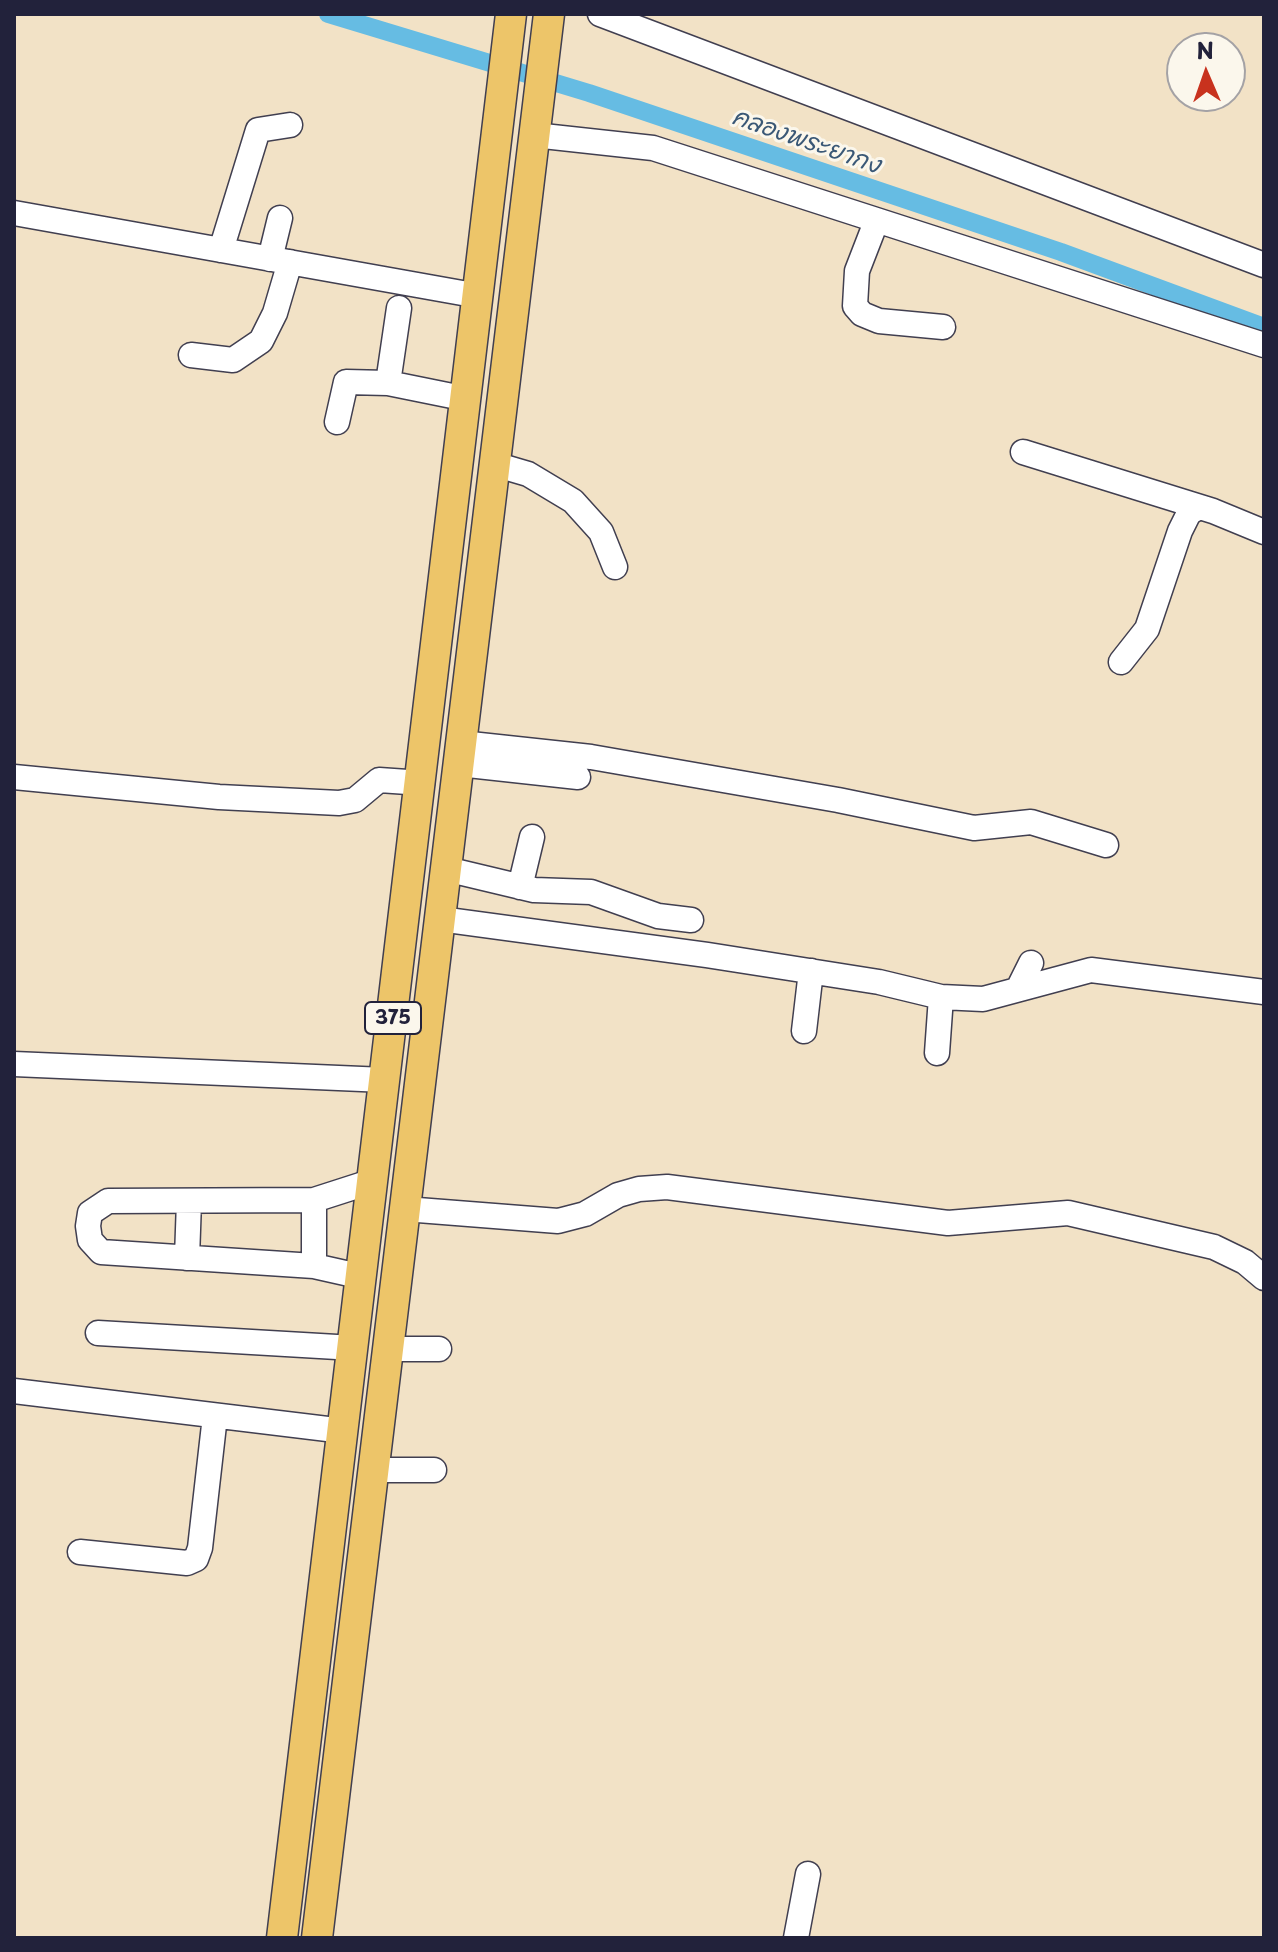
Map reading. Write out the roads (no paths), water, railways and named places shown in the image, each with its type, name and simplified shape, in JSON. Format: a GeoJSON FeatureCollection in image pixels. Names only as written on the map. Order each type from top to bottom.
{"type":"FeatureCollection","features":[{"type":"Feature","properties":{"kind":"main road","name":"375"},"geometry":{"type":"LineString","coordinates":[[282,1938],[422,783],[511,14]]}},
{"type":"Feature","properties":{"kind":"main road","name":"375"},"geometry":{"type":"LineString","coordinates":[[317,1938],[549,17]]}},
{"type":"Feature","properties":{"kind":"main road"},"geometry":{"type":"LineString","coordinates":[[399,974],[433,976]]}},
{"type":"Feature","properties":{"kind":"street"},"geometry":{"type":"LineString","coordinates":[[600,14],[1264,265]]}},
{"type":"Feature","properties":{"kind":"street"},"geometry":{"type":"LineString","coordinates":[[536,121],[653,148],[1264,345]]}},
{"type":"Feature","properties":{"kind":"street"},"geometry":{"type":"LineString","coordinates":[[221,250],[258,130],[290,125]]}},
{"type":"Feature","properties":{"kind":"street"},"geometry":{"type":"LineString","coordinates":[[14,213],[479,296]]}},
{"type":"Feature","properties":{"kind":"street"},"geometry":{"type":"LineString","coordinates":[[191,355],[233,360],[261,341],[275,313],[280,218]]}},
{"type":"Feature","properties":{"kind":"street"},"geometry":{"type":"LineString","coordinates":[[876,222],[857,271],[855,306],[862,314],[879,321],[943,327]]}},
{"type":"Feature","properties":{"kind":"street"},"geometry":{"type":"LineString","coordinates":[[388,383],[399,308]]}},
{"type":"Feature","properties":{"kind":"street"},"geometry":{"type":"LineString","coordinates":[[337,422],[346,382],[388,383],[467,399]]}},
{"type":"Feature","properties":{"kind":"street"},"geometry":{"type":"LineString","coordinates":[[1023,452],[1199,507],[1264,532]]}},
{"type":"Feature","properties":{"kind":"street"},"geometry":{"type":"LineString","coordinates":[[494,464],[528,474],[573,501],[601,532],[615,567]]}},
{"type":"Feature","properties":{"kind":"street"},"geometry":{"type":"LineString","coordinates":[[1121,662],[1147,629],[1180,531],[1189,513],[1199,507]]}},
{"type":"Feature","properties":{"kind":"street"},"geometry":{"type":"LineString","coordinates":[[460,754],[578,777]]}},
{"type":"Feature","properties":{"kind":"street"},"geometry":{"type":"LineString","coordinates":[[460,754],[591,757],[838,800],[974,828],[1031,822],[1106,845]]}},
{"type":"Feature","properties":{"kind":"street"},"geometry":{"type":"LineString","coordinates":[[14,777],[219,797],[339,803],[355,800],[379,780],[422,783]]}},
{"type":"Feature","properties":{"kind":"street"},"geometry":{"type":"LineString","coordinates":[[520,887],[532,837]]}},
{"type":"Feature","properties":{"kind":"street"},"geometry":{"type":"LineString","coordinates":[[446,869],[520,887],[591,892],[658,916],[691,920]]}},
{"type":"Feature","properties":{"kind":"street"},"geometry":{"type":"LineString","coordinates":[[440,919],[633,943],[879,982],[941,997],[983,999],[1091,970],[1264,992]]}},
{"type":"Feature","properties":{"kind":"street"},"geometry":{"type":"LineString","coordinates":[[1018,989],[1031,963]]}},
{"type":"Feature","properties":{"kind":"street"},"geometry":{"type":"LineString","coordinates":[[804,1031],[811,971]]}},
{"type":"Feature","properties":{"kind":"street"},"geometry":{"type":"LineString","coordinates":[[937,1053],[941,997]]}},
{"type":"Feature","properties":{"kind":"street"},"geometry":{"type":"LineString","coordinates":[[14,1064],[385,1080]]}},
{"type":"Feature","properties":{"kind":"street"},"geometry":{"type":"LineString","coordinates":[[363,1277],[314,1266],[101,1252],[90,1240],[88,1226],[90,1213],[108,1201],[314,1200],[373,1181]]}},
{"type":"Feature","properties":{"kind":"street"},"geometry":{"type":"LineString","coordinates":[[405,1209],[558,1221],[585,1214],[618,1195],[639,1189],[667,1187],[948,1223],[1068,1213],[1214,1247],[1245,1262],[1264,1278]]}},
{"type":"Feature","properties":{"kind":"street"},"geometry":{"type":"LineString","coordinates":[[314,1200],[314,1266]]}},
{"type":"Feature","properties":{"kind":"street"},"geometry":{"type":"LineString","coordinates":[[187,1258],[189,1201]]}},
{"type":"Feature","properties":{"kind":"street"},"geometry":{"type":"LineString","coordinates":[[98,1333],[354,1348]]}},
{"type":"Feature","properties":{"kind":"street"},"geometry":{"type":"LineString","coordinates":[[388,1349],[439,1349]]}},
{"type":"Feature","properties":{"kind":"street"},"geometry":{"type":"LineString","coordinates":[[14,1391],[344,1431]]}},
{"type":"Feature","properties":{"kind":"street"},"geometry":{"type":"LineString","coordinates":[[80,1552],[187,1563],[196,1559],[200,1548],[215,1416]]}},
{"type":"Feature","properties":{"kind":"street"},"geometry":{"type":"LineString","coordinates":[[373,1470],[434,1470]]}},
{"type":"Feature","properties":{"kind":"street"},"geometry":{"type":"LineString","coordinates":[[796,1938],[808,1874]]}},
{"type":"Feature","properties":{"kind":"waterway","name":"คลองพระยากง"},"geometry":{"type":"LineString","coordinates":[[328,14],[589,93],[1061,252],[1264,327]]}}]}
